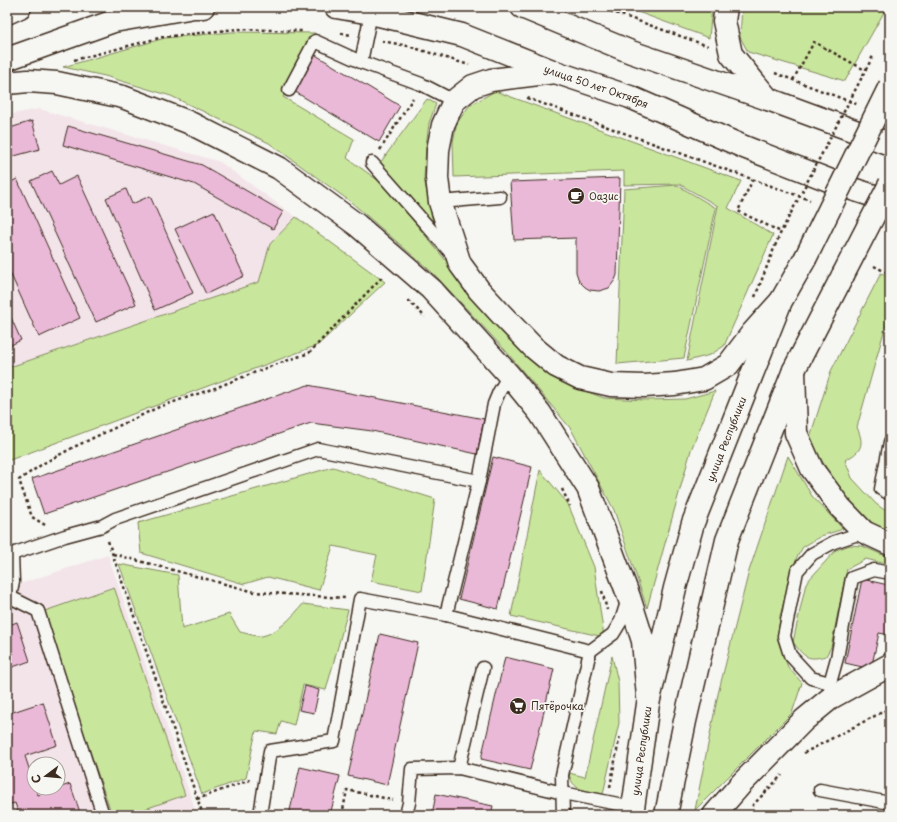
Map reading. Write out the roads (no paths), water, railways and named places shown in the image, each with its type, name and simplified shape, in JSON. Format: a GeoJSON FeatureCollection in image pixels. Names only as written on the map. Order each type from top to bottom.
{"type":"FeatureCollection","features":[{"type":"Feature","properties":{"kind":"main road"},"geometry":{"type":"LineString","coordinates":[[7,13],[20,7]]}},
{"type":"Feature","properties":{"kind":"main road"},"geometry":{"type":"LineString","coordinates":[[7,59],[114,21],[194,7],[203,7]]}},
{"type":"Feature","properties":{"kind":"main road","name":"улица 50 лет Октября"},"geometry":{"type":"LineString","coordinates":[[336,7],[370,13],[462,35],[555,72],[630,97],[744,147],[849,188],[890,201]]}},
{"type":"Feature","properties":{"kind":"main road"},"geometry":{"type":"LineString","coordinates":[[522,7],[631,52],[768,99],[883,141]]}},
{"type":"Feature","properties":{"kind":"main road"},"geometry":{"type":"LineString","coordinates":[[726,7],[724,21],[731,54],[768,99]]}},
{"type":"Feature","properties":{"kind":"main road"},"geometry":{"type":"LineString","coordinates":[[555,72],[491,80],[473,86],[454,101],[443,125],[438,150],[437,178],[440,202],[460,264],[479,290],[533,347],[556,366],[580,378],[611,384],[644,386],[667,385],[704,379],[728,364],[753,332],[781,301]]}},
{"type":"Feature","properties":{"kind":"main road"},"geometry":{"type":"LineString","coordinates":[[7,83],[57,83],[123,97],[188,122],[279,168],[357,225],[431,289],[509,375],[540,413],[588,488],[629,597],[643,640],[648,704]]}},
{"type":"Feature","properties":{"kind":"main road","name":"улица Республики"},"geometry":{"type":"LineString","coordinates":[[632,811],[648,704],[675,588],[693,523],[781,301],[804,259],[890,86]]}},
{"type":"Feature","properties":{"kind":"main road"},"geometry":{"type":"LineString","coordinates":[[666,815],[686,714],[727,540],[794,370],[890,184]]}},
{"type":"Feature","properties":{"kind":"main road"},"geometry":{"type":"LineString","coordinates":[[794,370],[796,433],[812,469],[840,508],[864,532],[890,544]]}},
{"type":"Feature","properties":{"kind":"main road"},"geometry":{"type":"LineString","coordinates":[[714,815],[742,783],[804,720],[831,690],[890,665]]}},
{"type":"Feature","properties":{"kind":"lane"},"geometry":{"type":"LineString","coordinates":[[361,62],[370,13]]}},
{"type":"Feature","properties":{"kind":"lane"},"geometry":{"type":"LineString","coordinates":[[289,90],[315,41],[361,62],[421,84],[454,101]]}},
{"type":"Feature","properties":{"kind":"lane"},"geometry":{"type":"LineString","coordinates":[[372,163],[460,264]]}},
{"type":"Feature","properties":{"kind":"lane"},"geometry":{"type":"LineString","coordinates":[[440,202],[500,197]]}},
{"type":"Feature","properties":{"kind":"lane"},"geometry":{"type":"LineString","coordinates":[[446,615],[479,481],[494,404],[509,375]]}},
{"type":"Feature","properties":{"kind":"lane"},"geometry":{"type":"LineString","coordinates":[[890,442],[881,489],[890,494]]}},
{"type":"Feature","properties":{"kind":"lane"},"geometry":{"type":"LineString","coordinates":[[104,815],[38,611],[9,598],[13,582],[9,554],[64,536],[102,526],[115,519],[318,450],[479,481]]}},
{"type":"Feature","properties":{"kind":"lane"},"geometry":{"type":"LineString","coordinates":[[864,532],[834,542],[812,554],[797,571],[784,636],[790,655],[811,678],[831,690],[852,578],[874,570],[890,574]]}},
{"type":"Feature","properties":{"kind":"lane"},"geometry":{"type":"LineString","coordinates":[[563,815],[562,775],[590,651],[613,634],[621,622],[629,597]]}},
{"type":"Feature","properties":{"kind":"lane"},"geometry":{"type":"LineString","coordinates":[[260,815],[270,751],[334,741],[360,599],[446,615],[590,651]]}},
{"type":"Feature","properties":{"kind":"lane"},"geometry":{"type":"LineString","coordinates":[[459,768],[483,668]]}},
{"type":"Feature","properties":{"kind":"lane"},"geometry":{"type":"LineString","coordinates":[[408,809],[412,769],[459,768],[632,811]]}},
{"type":"Feature","properties":{"kind":"lane"},"geometry":{"type":"LineString","coordinates":[[820,790],[890,803]]}},
{"type":"Feature","properties":{"kind":"place","name":"Оазис"},"geometry":{"type":"Point","coordinates":[576,196]}},
{"type":"Feature","properties":{"kind":"place","name":"Пятёрочка"},"geometry":{"type":"Point","coordinates":[518,706]}}]}
